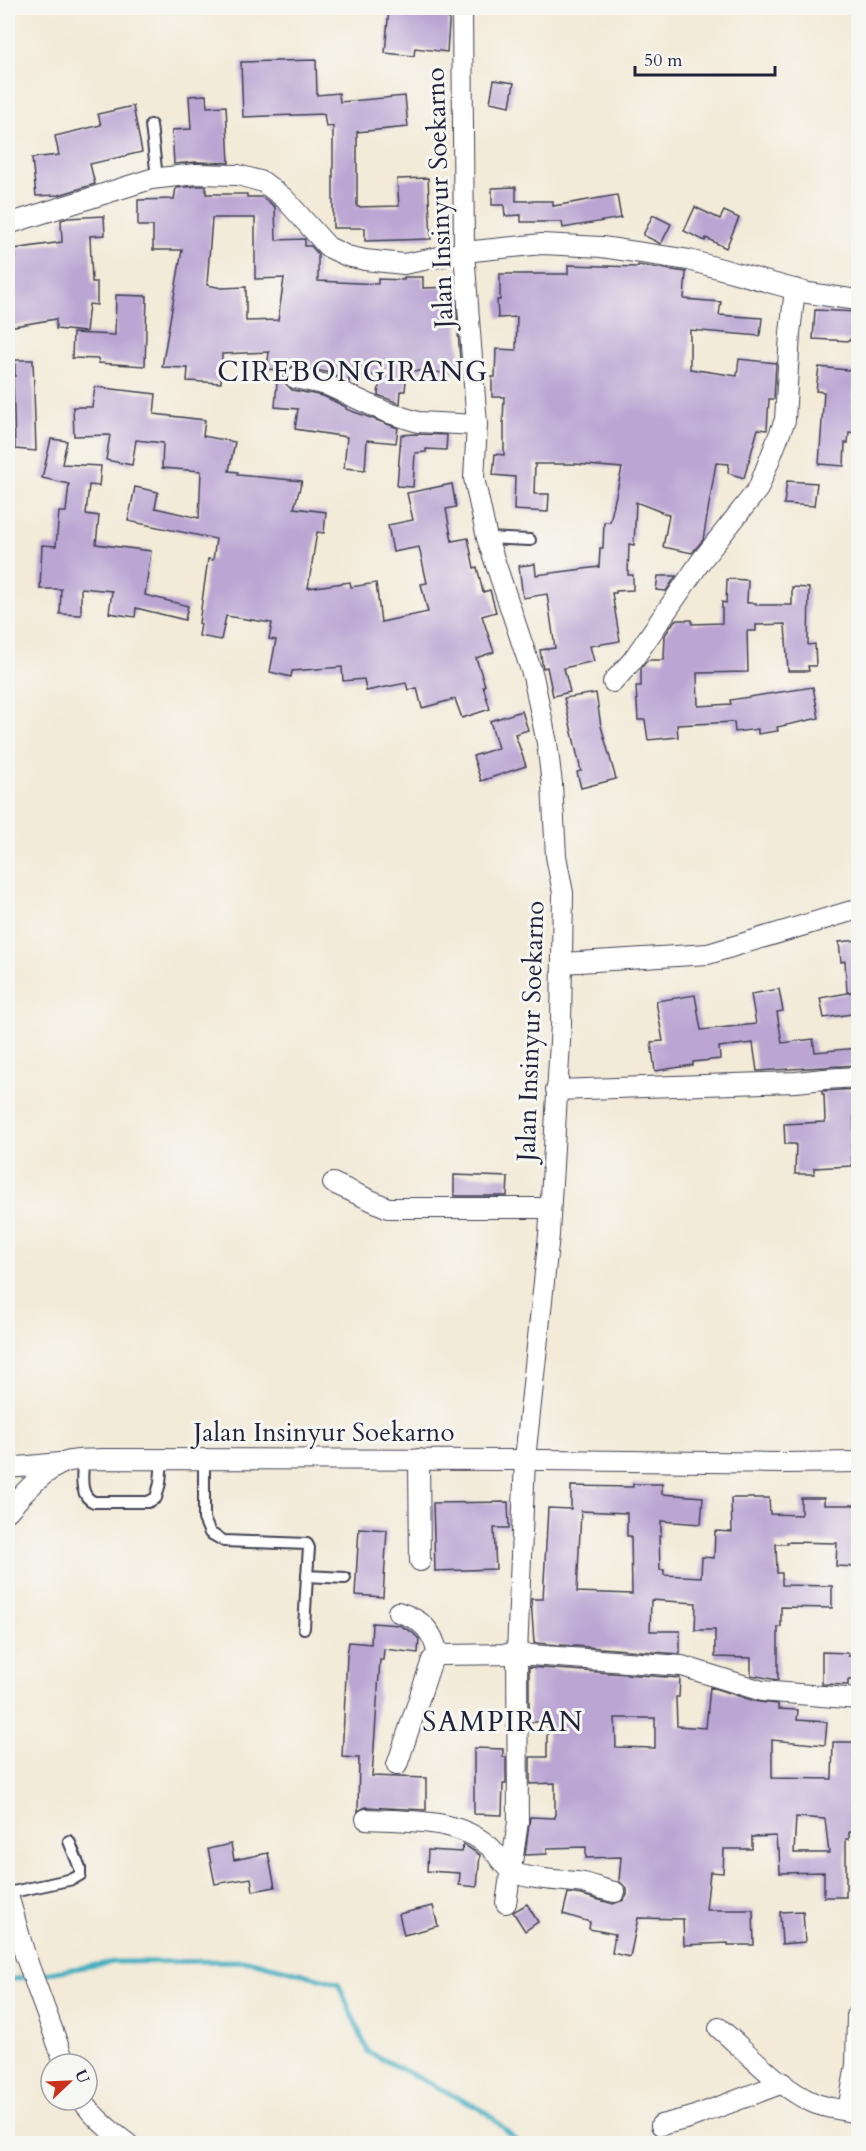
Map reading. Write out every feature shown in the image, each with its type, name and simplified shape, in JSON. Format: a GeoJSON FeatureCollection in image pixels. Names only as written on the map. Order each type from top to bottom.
{"type":"FeatureCollection","features":[{"type":"Feature","properties":{"kind":"street","name":"Jalan Insinyur Soekarno"},"geometry":{"type":"LineString","coordinates":[[8,1468],[74,1461],[162,1459],[525,1460],[549,1235],[561,1024],[563,892],[556,856],[547,744],[533,676],[487,538],[474,478],[477,425],[464,252],[463,10]]}},
{"type":"Feature","properties":{"kind":"street"},"geometry":{"type":"LineString","coordinates":[[8,225],[157,178],[196,174],[238,175],[263,182],[284,198],[328,247],[356,258],[404,264],[464,252],[542,244],[613,248],[689,260],[801,291],[858,300]]}},
{"type":"Feature","properties":{"kind":"street"},"geometry":{"type":"LineString","coordinates":[[613,682],[632,661],[701,561],[758,489],[785,420],[790,333],[801,291]]}},
{"type":"Feature","properties":{"kind":"street"},"geometry":{"type":"LineString","coordinates":[[295,378],[327,385],[386,411],[418,422],[477,425]]}},
{"type":"Feature","properties":{"kind":"street"},"geometry":{"type":"LineString","coordinates":[[563,963],[708,954],[858,909]]}},
{"type":"Feature","properties":{"kind":"street"},"geometry":{"type":"LineString","coordinates":[[556,1090],[796,1082],[858,1077]]}},
{"type":"Feature","properties":{"kind":"street"},"geometry":{"type":"LineString","coordinates":[[333,1183],[388,1208],[550,1208]]}},
{"type":"Feature","properties":{"kind":"street"},"geometry":{"type":"LineString","coordinates":[[419,1459],[420,1561]]}},
{"type":"Feature","properties":{"kind":"street"},"geometry":{"type":"LineString","coordinates":[[506,1903],[518,1822],[517,1654],[525,1460],[858,1462]]}},
{"type":"Feature","properties":{"kind":"street"},"geometry":{"type":"LineString","coordinates":[[8,1511],[45,1475],[74,1461]]}},
{"type":"Feature","properties":{"kind":"street"},"geometry":{"type":"LineString","coordinates":[[398,1612],[417,1618],[425,1626],[438,1655]]}},
{"type":"Feature","properties":{"kind":"street"},"geometry":{"type":"LineString","coordinates":[[398,1765],[432,1660],[438,1655],[517,1654],[682,1666],[762,1691],[858,1699]]}},
{"type":"Feature","properties":{"kind":"street"},"geometry":{"type":"LineString","coordinates":[[366,1819],[432,1823],[460,1830],[489,1846],[511,1871],[522,1875],[586,1884],[615,1892]]}},
{"type":"Feature","properties":{"kind":"street"},"geometry":{"type":"LineString","coordinates":[[8,1894],[25,1955],[60,2052]]}},
{"type":"Feature","properties":{"kind":"street"},"geometry":{"type":"LineString","coordinates":[[719,2028],[783,2083],[813,2103],[853,2112],[857,2016]]}},
{"type":"Feature","properties":{"kind":"street"},"geometry":{"type":"LineString","coordinates":[[661,2125],[689,2118],[783,2083]]}},
{"type":"Feature","properties":{"kind":"street"},"geometry":{"type":"LineString","coordinates":[[91,2112],[128,2144]]}},
{"type":"Feature","properties":{"kind":"lane"},"geometry":{"type":"LineString","coordinates":[[151,125],[157,178]]}},
{"type":"Feature","properties":{"kind":"lane"},"geometry":{"type":"LineString","coordinates":[[487,538],[530,540]]}},
{"type":"Feature","properties":{"kind":"lane"},"geometry":{"type":"LineString","coordinates":[[74,1461],[83,1493],[88,1500],[148,1502],[156,1498],[160,1484],[162,1459]]}},
{"type":"Feature","properties":{"kind":"lane"},"geometry":{"type":"LineString","coordinates":[[204,1459],[204,1519],[210,1533],[224,1541],[307,1544],[309,1548],[304,1628]]}},
{"type":"Feature","properties":{"kind":"lane"},"geometry":{"type":"LineString","coordinates":[[307,1576],[345,1578]]}},
{"type":"Feature","properties":{"kind":"lane"},"geometry":{"type":"LineString","coordinates":[[8,1894],[73,1879],[80,1875],[80,1868],[69,1841]]}},
{"type":"Feature","properties":{"kind":"building"},"geometry":{"type":"Polygon","coordinates":[[[389,8],[450,10],[447,52],[415,48],[414,56],[385,53],[389,8]]]}},
{"type":"Feature","properties":{"kind":"building"},"geometry":{"type":"Polygon","coordinates":[[[316,60],[317,95],[339,93],[340,102],[405,96],[408,127],[357,132],[357,207],[399,206],[397,179],[428,178],[431,239],[365,241],[365,228],[333,228],[333,126],[326,127],[324,114],[243,117],[241,62],[316,60]]]}},
{"type":"Feature","properties":{"kind":"building"},"geometry":{"type":"Polygon","coordinates":[[[494,80],[514,83],[510,106],[490,102],[494,80]]]}},
{"type":"Feature","properties":{"kind":"building"},"geometry":{"type":"Polygon","coordinates":[[[206,95],[207,107],[226,106],[229,163],[174,164],[172,130],[191,129],[189,96],[206,95]]]}},
{"type":"Feature","properties":{"kind":"building"},"geometry":{"type":"Polygon","coordinates":[[[133,106],[142,152],[90,164],[95,184],[59,195],[36,196],[32,158],[59,155],[55,136],[101,125],[98,114],[133,106]]]}},
{"type":"Feature","properties":{"kind":"building"},"geometry":{"type":"Polygon","coordinates":[[[206,186],[206,194],[247,194],[247,197],[262,197],[275,207],[276,240],[305,239],[305,246],[311,246],[318,254],[318,281],[378,284],[378,279],[404,280],[404,277],[423,277],[423,288],[455,287],[459,374],[407,370],[405,391],[401,391],[400,404],[378,395],[380,376],[350,374],[349,382],[330,373],[297,366],[291,367],[283,375],[284,382],[292,390],[323,396],[346,409],[398,428],[396,443],[367,440],[365,470],[344,468],[347,437],[295,429],[298,409],[275,407],[278,370],[267,369],[269,352],[222,354],[221,383],[187,381],[188,368],[162,367],[182,250],[153,250],[153,226],[138,226],[138,200],[174,199],[176,188],[206,186]],[[212,218],[207,285],[222,288],[246,287],[246,321],[278,320],[284,278],[255,279],[255,218],[212,218]]]}},
{"type":"Feature","properties":{"kind":"building"},"geometry":{"type":"Polygon","coordinates":[[[516,187],[516,201],[553,201],[553,206],[617,195],[621,218],[563,228],[562,222],[521,222],[521,215],[505,216],[504,205],[492,205],[492,188],[516,187]]]}},
{"type":"Feature","properties":{"kind":"building"},"geometry":{"type":"Polygon","coordinates":[[[695,207],[720,219],[724,211],[739,218],[726,248],[684,231],[695,207]]]}},
{"type":"Feature","properties":{"kind":"building"},"geometry":{"type":"Polygon","coordinates":[[[653,215],[671,224],[661,244],[643,235],[653,215]]]}},
{"type":"Feature","properties":{"kind":"building"},"geometry":{"type":"Polygon","coordinates":[[[104,216],[105,235],[90,236],[92,282],[97,282],[97,305],[89,304],[86,332],[56,329],[56,319],[8,327],[8,258],[15,258],[14,249],[62,242],[61,220],[104,216]]]}},
{"type":"Feature","properties":{"kind":"building"},"geometry":{"type":"Polygon","coordinates":[[[568,265],[638,267],[638,265],[686,272],[684,299],[721,302],[719,315],[762,318],[760,336],[690,330],[690,369],[737,376],[739,359],[776,363],[774,399],[769,399],[767,430],[758,429],[744,478],[728,473],[729,464],[716,463],[703,540],[692,553],[663,547],[669,515],[636,502],[634,545],[629,544],[628,575],[633,575],[633,590],[612,593],[620,641],[590,646],[594,661],[564,668],[570,692],[553,696],[547,667],[543,668],[540,650],[555,648],[547,594],[523,598],[519,566],[535,564],[536,575],[599,567],[600,548],[603,548],[604,522],[610,522],[622,468],[575,464],[535,464],[534,494],[549,494],[548,512],[514,510],[515,477],[493,475],[495,454],[504,455],[504,397],[492,397],[492,377],[495,377],[496,349],[516,350],[517,317],[498,318],[497,300],[500,300],[500,274],[568,274],[568,265]]]}},
{"type":"Feature","properties":{"kind":"building"},"geometry":{"type":"Polygon","coordinates":[[[116,295],[147,296],[145,366],[98,363],[99,359],[72,358],[73,333],[115,335],[116,295]]]}},
{"type":"Feature","properties":{"kind":"building"},"geometry":{"type":"Polygon","coordinates":[[[815,310],[858,312],[858,339],[850,339],[850,341],[813,339],[815,310]]]}},
{"type":"Feature","properties":{"kind":"building"},"geometry":{"type":"Polygon","coordinates":[[[15,360],[33,360],[36,451],[15,449],[13,376],[15,376],[15,360]]]}},
{"type":"Feature","properties":{"kind":"building"},"geometry":{"type":"Polygon","coordinates":[[[819,367],[856,371],[852,410],[858,411],[858,433],[849,432],[848,443],[845,443],[844,466],[819,464],[824,392],[816,391],[819,367]]]}},
{"type":"Feature","properties":{"kind":"building"},"geometry":{"type":"Polygon","coordinates":[[[95,387],[156,394],[154,414],[205,420],[203,436],[235,442],[229,471],[238,472],[238,475],[302,481],[294,508],[326,512],[324,533],[317,532],[308,588],[350,582],[351,587],[376,583],[381,622],[428,612],[421,584],[427,583],[419,547],[393,552],[388,525],[413,520],[407,493],[452,484],[456,507],[446,509],[452,541],[468,538],[474,568],[477,567],[483,592],[490,590],[496,612],[482,616],[494,652],[476,658],[490,709],[462,718],[455,699],[422,708],[417,688],[408,690],[406,683],[366,691],[364,679],[343,681],[342,667],[292,671],[291,677],[270,672],[276,640],[269,639],[272,623],[226,616],[221,640],[199,636],[208,559],[213,560],[216,539],[128,521],[135,487],[158,492],[155,508],[199,518],[201,471],[162,468],[163,443],[136,440],[132,465],[106,460],[110,435],[74,436],[73,407],[92,407],[95,387]]]}},
{"type":"Feature","properties":{"kind":"building"},"geometry":{"type":"Polygon","coordinates":[[[401,435],[447,435],[446,450],[426,449],[426,452],[415,453],[413,487],[397,486],[401,435]]]}},
{"type":"Feature","properties":{"kind":"building"},"geometry":{"type":"Polygon","coordinates":[[[51,439],[67,441],[62,464],[101,466],[99,486],[89,485],[86,514],[99,516],[96,544],[151,551],[145,595],[188,606],[185,620],[136,608],[135,617],[109,613],[112,591],[81,588],[81,615],[60,614],[61,589],[40,589],[42,545],[56,546],[59,512],[66,512],[69,484],[42,478],[51,439]]]}},
{"type":"Feature","properties":{"kind":"building"},"geometry":{"type":"Polygon","coordinates":[[[787,481],[817,483],[814,506],[784,504],[787,481]]]}},
{"type":"Feature","properties":{"kind":"building"},"geometry":{"type":"Polygon","coordinates":[[[658,576],[676,576],[666,591],[656,590],[658,576]]]}},
{"type":"Feature","properties":{"kind":"building"},"geometry":{"type":"Polygon","coordinates":[[[727,579],[748,580],[747,603],[756,603],[756,605],[792,605],[792,587],[809,588],[808,645],[815,644],[816,666],[808,666],[809,671],[788,671],[785,624],[756,625],[756,631],[747,631],[748,672],[697,673],[698,706],[731,704],[730,700],[813,687],[819,718],[777,727],[778,731],[758,734],[758,729],[735,732],[734,722],[677,725],[678,737],[648,740],[645,720],[638,720],[636,686],[641,686],[641,668],[648,660],[664,660],[665,635],[675,620],[692,620],[692,624],[722,623],[722,602],[726,603],[727,579]]]}},
{"type":"Feature","properties":{"kind":"building"},"geometry":{"type":"Polygon","coordinates":[[[596,693],[601,726],[616,779],[581,788],[577,772],[581,771],[564,698],[596,693]]]}},
{"type":"Feature","properties":{"kind":"building"},"geometry":{"type":"Polygon","coordinates":[[[522,711],[528,730],[515,734],[526,766],[481,781],[473,756],[498,748],[490,721],[522,711]]]}},
{"type":"Feature","properties":{"kind":"building"},"geometry":{"type":"Polygon","coordinates":[[[858,940],[858,1013],[824,1018],[820,998],[853,992],[847,992],[845,961],[841,962],[839,942],[858,940]]]}},
{"type":"Feature","properties":{"kind":"building"},"geometry":{"type":"Polygon","coordinates":[[[779,989],[783,1011],[777,1012],[782,1043],[813,1039],[815,1052],[858,1048],[858,1065],[757,1071],[753,1043],[719,1047],[720,1059],[693,1062],[693,1065],[655,1071],[651,1042],[663,1041],[656,1001],[695,995],[701,1030],[756,1024],[751,994],[779,989]]]}},
{"type":"Feature","properties":{"kind":"building"},"geometry":{"type":"Polygon","coordinates":[[[858,1089],[858,1116],[854,1116],[854,1145],[851,1145],[852,1166],[814,1168],[814,1174],[795,1174],[796,1144],[785,1144],[784,1124],[825,1122],[822,1091],[858,1089]]]}},
{"type":"Feature","properties":{"kind":"building"},"geometry":{"type":"Polygon","coordinates":[[[454,1175],[508,1177],[507,1196],[454,1196],[454,1175]]]}},
{"type":"Feature","properties":{"kind":"building"},"geometry":{"type":"Polygon","coordinates":[[[633,1484],[662,1484],[662,1494],[703,1497],[701,1524],[661,1521],[660,1570],[664,1570],[664,1575],[701,1577],[702,1557],[714,1558],[715,1531],[732,1532],[731,1498],[769,1498],[770,1514],[801,1515],[801,1498],[824,1498],[824,1505],[858,1505],[858,1567],[836,1566],[837,1543],[787,1542],[787,1544],[776,1544],[777,1573],[782,1573],[782,1585],[832,1586],[832,1608],[781,1607],[781,1627],[778,1627],[778,1680],[751,1675],[751,1658],[715,1657],[715,1630],[695,1630],[696,1603],[651,1600],[650,1631],[680,1631],[680,1654],[534,1643],[531,1599],[543,1599],[548,1508],[571,1509],[571,1486],[633,1487],[633,1484]],[[581,1511],[577,1592],[632,1594],[631,1536],[627,1536],[627,1513],[581,1511]]]}},
{"type":"Feature","properties":{"kind":"building"},"geometry":{"type":"Polygon","coordinates":[[[508,1502],[509,1528],[494,1528],[496,1569],[435,1571],[433,1503],[508,1502]]]}},
{"type":"Feature","properties":{"kind":"building"},"geometry":{"type":"Polygon","coordinates":[[[359,1528],[387,1530],[383,1597],[355,1595],[359,1528]]]}},
{"type":"Feature","properties":{"kind":"building"},"geometry":{"type":"Polygon","coordinates":[[[372,1623],[399,1625],[419,1639],[418,1653],[384,1649],[383,1660],[380,1660],[372,1776],[426,1778],[426,1810],[366,1807],[358,1811],[359,1758],[342,1757],[349,1642],[371,1644],[372,1623]]]}},
{"type":"Feature","properties":{"kind":"building"},"geometry":{"type":"Polygon","coordinates":[[[822,1652],[848,1653],[848,1656],[858,1656],[858,1680],[848,1680],[848,1685],[822,1684],[822,1652]]]}},
{"type":"Feature","properties":{"kind":"building"},"geometry":{"type":"Polygon","coordinates":[[[529,1667],[680,1678],[679,1697],[676,1697],[677,1726],[706,1728],[710,1687],[758,1702],[778,1704],[778,1709],[798,1710],[797,1720],[827,1722],[825,1745],[772,1740],[772,1778],[832,1779],[833,1742],[858,1742],[858,1832],[849,1832],[849,1839],[846,1839],[846,1897],[824,1897],[824,1872],[780,1873],[776,1836],[752,1837],[752,1849],[724,1849],[723,1873],[710,1872],[706,1910],[753,1910],[754,1945],[728,1945],[728,1943],[684,1945],[683,1919],[638,1918],[630,1957],[612,1953],[615,1934],[589,1929],[590,1922],[563,1914],[568,1893],[613,1904],[624,1900],[627,1889],[619,1881],[621,1857],[586,1858],[586,1847],[547,1848],[547,1854],[525,1855],[530,1817],[555,1818],[555,1783],[530,1784],[530,1757],[547,1757],[547,1722],[529,1722],[529,1667]],[[615,1718],[616,1747],[655,1748],[655,1718],[615,1718]],[[796,1817],[794,1853],[829,1853],[825,1819],[796,1817]]]}},
{"type":"Feature","properties":{"kind":"building"},"geometry":{"type":"Polygon","coordinates":[[[474,1748],[503,1749],[503,1757],[506,1757],[506,1784],[503,1784],[502,1815],[474,1814],[474,1748]]]}},
{"type":"Feature","properties":{"kind":"building"},"geometry":{"type":"Polygon","coordinates":[[[231,1844],[234,1860],[268,1853],[275,1887],[253,1891],[251,1878],[215,1884],[208,1849],[231,1844]]]}},
{"type":"Feature","properties":{"kind":"building"},"geometry":{"type":"Polygon","coordinates":[[[463,1844],[480,1855],[477,1887],[459,1885],[460,1873],[427,1871],[428,1850],[462,1852],[463,1844]]]}},
{"type":"Feature","properties":{"kind":"building"},"geometry":{"type":"Polygon","coordinates":[[[527,1904],[538,1922],[525,1931],[513,1912],[527,1904]]]}},
{"type":"Feature","properties":{"kind":"building"},"geometry":{"type":"Polygon","coordinates":[[[433,1906],[438,1926],[404,1935],[399,1914],[433,1906]]]}},
{"type":"Feature","properties":{"kind":"building"},"geometry":{"type":"Polygon","coordinates":[[[803,1911],[805,1942],[782,1944],[780,1912],[803,1911]]]}},
{"type":"Feature","properties":{"kind":"waterway"},"geometry":{"type":"LineString","coordinates":[[8,1980],[114,1962],[251,1961],[338,1983],[368,2052],[486,2112],[521,2144]]}},
{"type":"Feature","properties":{"kind":"district","name":"CIREBONGIRANG"},"geometry":{"type":"Point","coordinates":[353,371]}},
{"type":"Feature","properties":{"kind":"district","name":"SAMPIRAN"},"geometry":{"type":"Point","coordinates":[503,1721]}}]}
